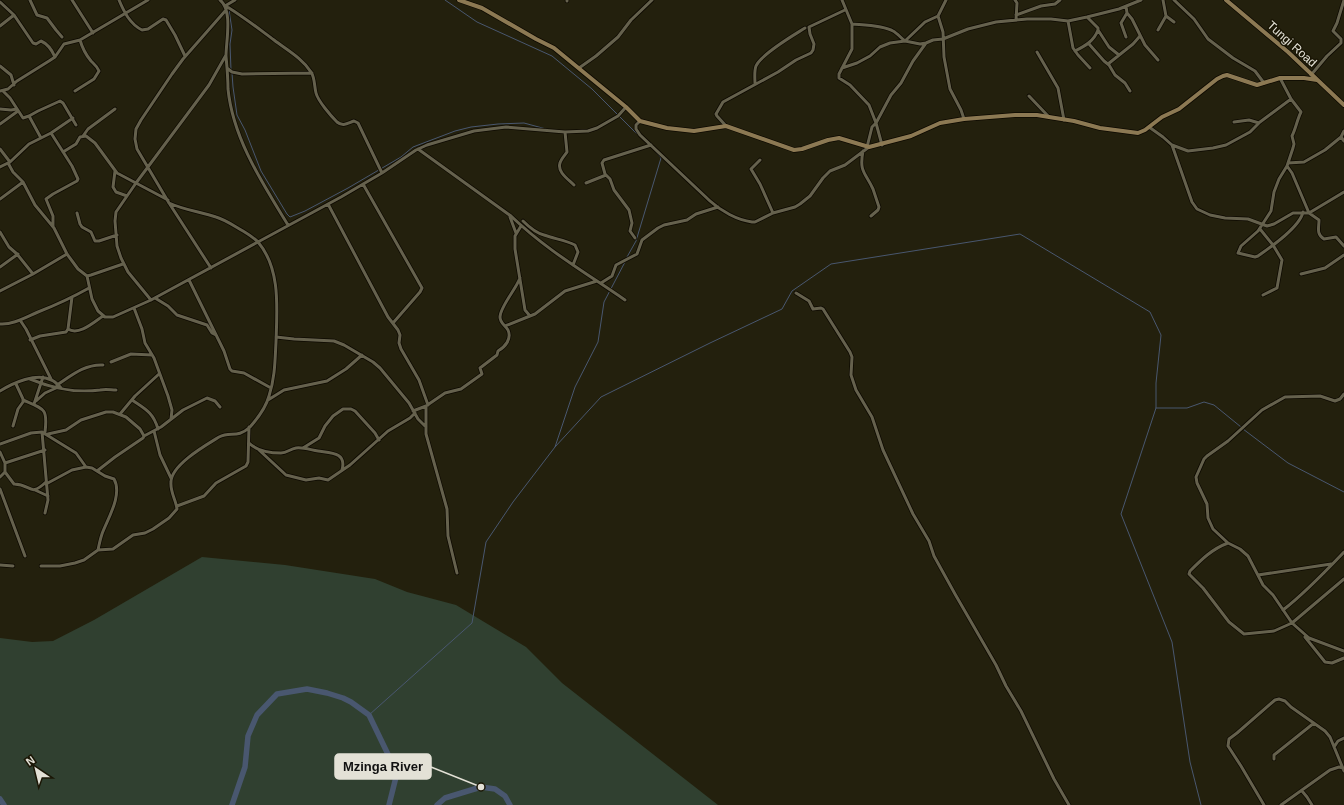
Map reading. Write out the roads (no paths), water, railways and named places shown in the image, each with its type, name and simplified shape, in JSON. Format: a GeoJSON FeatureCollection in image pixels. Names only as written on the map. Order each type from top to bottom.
{"type":"FeatureCollection","features":[{"type":"Feature","properties":{"kind":"street"},"geometry":{"type":"LineString","coordinates":[[30,0],[37,15],[47,18],[62,37]]}},
{"type":"Feature","properties":{"kind":"street"},"geometry":{"type":"LineString","coordinates":[[72,0],[93,33]]}},
{"type":"Feature","properties":{"kind":"street"},"geometry":{"type":"LineString","coordinates":[[119,0],[125,13],[136,26],[142,30],[148,29],[163,19],[166,20],[185,56]]}},
{"type":"Feature","properties":{"kind":"street"},"geometry":{"type":"LineString","coordinates":[[2,91],[8,90],[17,81],[35,71],[55,56],[64,44],[80,40],[148,0]]}},
{"type":"Feature","properties":{"kind":"street"},"geometry":{"type":"LineString","coordinates":[[220,0],[226,8],[233,11],[302,61],[312,73],[316,93],[322,104],[338,123],[344,125],[354,122],[358,123],[382,173]]}},
{"type":"Feature","properties":{"kind":"street"},"geometry":{"type":"LineString","coordinates":[[211,268],[137,149],[135,139],[136,129],[143,115],[185,56],[226,8],[235,0]]}},
{"type":"Feature","properties":{"kind":"street"},"geometry":{"type":"LineString","coordinates":[[459,0],[482,8],[536,40],[554,48],[626,107],[640,121],[666,128],[694,131],[726,126],[794,150],[839,138],[868,147],[882,145],[920,133],[940,123],[964,119],[1015,115],[1037,115],[1100,128],[1135,133],[1141,132],[1162,117],[1179,109],[1217,79],[1223,76],[1227,75],[1254,84],[1264,83],[1280,78],[1304,78],[1317,80]]}},
{"type":"Feature","properties":{"kind":"street"},"geometry":{"type":"LineString","coordinates":[[578,68],[596,56],[618,37],[631,20],[652,0]]}},
{"type":"Feature","properties":{"kind":"street"},"geometry":{"type":"LineString","coordinates":[[842,0],[852,24],[852,49],[839,74],[839,78],[850,85],[866,102],[876,123],[882,145]]}},
{"type":"Feature","properties":{"kind":"street"},"geometry":{"type":"LineString","coordinates":[[905,41],[925,22],[938,16],[946,0]]}},
{"type":"Feature","properties":{"kind":"street"},"geometry":{"type":"LineString","coordinates":[[842,68],[866,59],[884,44],[905,41],[920,44],[926,43],[933,40],[943,39],[968,29],[989,23],[1016,20],[1051,19],[1068,21],[1119,9],[1141,0]]}},
{"type":"Feature","properties":{"kind":"street"},"geometry":{"type":"LineString","coordinates":[[1158,30],[1166,16],[1163,0]]}},
{"type":"Feature","properties":{"kind":"street"},"geometry":{"type":"LineString","coordinates":[[1174,0],[1194,20],[1208,39],[1233,58],[1255,71],[1264,83]]}},
{"type":"Feature","properties":{"kind":"street","name":"Tungi Road"},"geometry":{"type":"LineString","coordinates":[[1226,0],[1288,52],[1344,105]]}},
{"type":"Feature","properties":{"kind":"street"},"geometry":{"type":"LineString","coordinates":[[1311,75],[1327,56],[1341,43],[1341,39],[1333,31],[1344,0]]}},
{"type":"Feature","properties":{"kind":"street"},"geometry":{"type":"LineString","coordinates":[[1016,20],[1017,1]]}},
{"type":"Feature","properties":{"kind":"street"},"geometry":{"type":"LineString","coordinates":[[1016,15],[1058,1]]}},
{"type":"Feature","properties":{"kind":"street"},"geometry":{"type":"LineString","coordinates":[[0,2],[14,15],[33,43],[36,44],[43,41],[55,56]]}},
{"type":"Feature","properties":{"kind":"street"},"geometry":{"type":"LineString","coordinates":[[1126,6],[1127,13],[1132,19],[1147,48],[1158,60]]}},
{"type":"Feature","properties":{"kind":"street"},"geometry":{"type":"LineString","coordinates":[[226,8],[228,30],[226,55],[227,68],[230,101],[235,122],[264,186],[288,225]]}},
{"type":"Feature","properties":{"kind":"street"},"geometry":{"type":"LineString","coordinates":[[726,126],[716,114],[722,103],[778,72],[796,60],[811,53],[814,44],[809,27],[845,10]]}},
{"type":"Feature","properties":{"kind":"street"},"geometry":{"type":"LineString","coordinates":[[1126,37],[1121,23],[1127,13]]}},
{"type":"Feature","properties":{"kind":"street"},"geometry":{"type":"LineString","coordinates":[[0,26],[14,15]]}},
{"type":"Feature","properties":{"kind":"street"},"geometry":{"type":"LineString","coordinates":[[938,16],[943,39],[944,57],[950,89],[964,119]]}},
{"type":"Feature","properties":{"kind":"street"},"geometry":{"type":"LineString","coordinates":[[1166,16],[1174,22]]}},
{"type":"Feature","properties":{"kind":"street"},"geometry":{"type":"LineString","coordinates":[[1088,17],[1098,28],[1109,47],[1119,55]]}},
{"type":"Feature","properties":{"kind":"street"},"geometry":{"type":"LineString","coordinates":[[1068,21],[1075,51],[1090,68]]}},
{"type":"Feature","properties":{"kind":"street"},"geometry":{"type":"LineString","coordinates":[[852,24],[894,31],[905,41]]}},
{"type":"Feature","properties":{"kind":"street"},"geometry":{"type":"LineString","coordinates":[[755,84],[756,68],[759,61],[768,53],[805,28]]}},
{"type":"Feature","properties":{"kind":"street"},"geometry":{"type":"LineString","coordinates":[[1075,51],[1089,44],[1096,36],[1098,30]]}},
{"type":"Feature","properties":{"kind":"street"},"geometry":{"type":"LineString","coordinates":[[1108,64],[1133,44],[1140,36]]}},
{"type":"Feature","properties":{"kind":"street"},"geometry":{"type":"LineString","coordinates":[[75,91],[94,79],[99,71],[86,54],[80,40]]}},
{"type":"Feature","properties":{"kind":"street"},"geometry":{"type":"LineString","coordinates":[[640,121],[636,125],[636,129],[640,135],[718,208],[733,216],[755,222],[773,213],[795,207],[800,204],[810,196],[830,171],[845,165],[868,147],[872,127],[876,123],[891,95],[901,83],[913,61],[926,43]]}},
{"type":"Feature","properties":{"kind":"street"},"geometry":{"type":"LineString","coordinates":[[1089,44],[1108,64],[1115,75],[1125,83],[1130,90]]}},
{"type":"Feature","properties":{"kind":"street"},"geometry":{"type":"LineString","coordinates":[[1037,52],[1058,88],[1064,120]]}},
{"type":"Feature","properties":{"kind":"street"},"geometry":{"type":"LineString","coordinates":[[151,300],[132,277],[124,264],[117,246],[115,222],[116,212],[148,166],[209,85],[226,55]]}},
{"type":"Feature","properties":{"kind":"street"},"geometry":{"type":"LineString","coordinates":[[0,66],[11,75],[14,85]]}},
{"type":"Feature","properties":{"kind":"street"},"geometry":{"type":"LineString","coordinates":[[227,68],[232,72],[237,73],[312,73]]}},
{"type":"Feature","properties":{"kind":"street"},"geometry":{"type":"LineString","coordinates":[[228,78],[237,73]]}},
{"type":"Feature","properties":{"kind":"street"},"geometry":{"type":"LineString","coordinates":[[1280,78],[1291,99],[1301,112],[1292,136],[1294,146],[1288,165],[1279,179],[1274,192],[1271,211],[1260,229],[1242,244],[1238,253],[1257,257],[1301,220],[1303,212]]}},
{"type":"Feature","properties":{"kind":"street"},"geometry":{"type":"LineString","coordinates":[[2,91],[10,98],[23,118],[60,101],[64,103],[76,125]]}},
{"type":"Feature","properties":{"kind":"street"},"geometry":{"type":"LineString","coordinates":[[1029,96],[1049,117]]}},
{"type":"Feature","properties":{"kind":"street"},"geometry":{"type":"LineString","coordinates":[[1149,127],[1160,134],[1172,145],[1188,151],[1218,147],[1226,145],[1246,134],[1291,99]]}},
{"type":"Feature","properties":{"kind":"street"},"geometry":{"type":"LineString","coordinates":[[0,149],[13,172],[23,182],[35,205],[53,226],[67,254],[78,269],[87,276],[95,306],[103,316],[107,318],[113,317],[151,300],[211,268],[328,204],[427,145],[474,131],[495,128],[513,127],[565,132],[588,131],[597,128],[618,116],[626,107]]}},
{"type":"Feature","properties":{"kind":"street"},"geometry":{"type":"LineString","coordinates":[[0,109],[17,110]]}},
{"type":"Feature","properties":{"kind":"street"},"geometry":{"type":"LineString","coordinates":[[63,152],[76,144],[80,137],[83,136],[88,129],[115,109]]}},
{"type":"Feature","properties":{"kind":"street"},"geometry":{"type":"LineString","coordinates":[[0,124],[17,110]]}},
{"type":"Feature","properties":{"kind":"street"},"geometry":{"type":"LineString","coordinates":[[29,116],[41,138]]}},
{"type":"Feature","properties":{"kind":"street"},"geometry":{"type":"LineString","coordinates":[[0,168],[9,163],[29,144],[51,133],[72,118]]}},
{"type":"Feature","properties":{"kind":"street"},"geometry":{"type":"LineString","coordinates":[[1234,122],[1248,120],[1259,123]]}},
{"type":"Feature","properties":{"kind":"street"},"geometry":{"type":"LineString","coordinates":[[565,132],[567,152],[560,162],[559,168],[561,173],[574,185]]}},
{"type":"Feature","properties":{"kind":"street"},"geometry":{"type":"LineString","coordinates":[[1288,165],[1304,162],[1325,150],[1341,137],[1344,132]]}},
{"type":"Feature","properties":{"kind":"street"},"geometry":{"type":"LineString","coordinates":[[51,133],[72,166],[78,179],[46,199],[53,216],[53,226]]}},
{"type":"Feature","properties":{"kind":"street"},"geometry":{"type":"LineString","coordinates":[[83,136],[88,137],[95,143],[115,171],[121,176],[169,202],[201,214],[218,218],[240,230],[258,242],[271,264],[274,277],[277,310],[275,373],[268,400],[258,417],[249,427],[240,434],[223,435],[213,441],[186,460],[175,471],[171,478]]}},
{"type":"Feature","properties":{"kind":"street"},"geometry":{"type":"LineString","coordinates":[[1341,137],[1344,141]]}},
{"type":"Feature","properties":{"kind":"street"},"geometry":{"type":"LineString","coordinates":[[635,238],[630,229],[632,223],[628,210],[613,189],[610,179],[606,175],[602,164],[603,161],[651,145]]}},
{"type":"Feature","properties":{"kind":"street"},"geometry":{"type":"LineString","coordinates":[[1172,145],[1192,202],[1197,209],[1210,215],[1225,218],[1248,219],[1270,226],[1293,213],[1309,213],[1319,220],[1318,229],[1322,238],[1336,237],[1344,246]]}},
{"type":"Feature","properties":{"kind":"street"},"geometry":{"type":"LineString","coordinates":[[418,149],[508,214],[521,226],[574,265],[625,300]]}},
{"type":"Feature","properties":{"kind":"street"},"geometry":{"type":"LineString","coordinates":[[863,151],[861,166],[879,207],[878,210],[871,216]]}},
{"type":"Feature","properties":{"kind":"street"},"geometry":{"type":"LineString","coordinates":[[760,160],[751,169],[760,184],[773,213]]}},
{"type":"Feature","properties":{"kind":"street"},"geometry":{"type":"LineString","coordinates":[[1288,165],[1309,213]]}},
{"type":"Feature","properties":{"kind":"street"},"geometry":{"type":"LineString","coordinates":[[115,171],[113,188],[116,192],[127,196]]}},
{"type":"Feature","properties":{"kind":"street"},"geometry":{"type":"LineString","coordinates":[[586,183],[606,175]]}},
{"type":"Feature","properties":{"kind":"street"},"geometry":{"type":"LineString","coordinates":[[0,199],[23,182]]}},
{"type":"Feature","properties":{"kind":"street"},"geometry":{"type":"LineString","coordinates":[[363,184],[422,288],[393,323]]}},
{"type":"Feature","properties":{"kind":"street"},"geometry":{"type":"LineString","coordinates":[[1309,213],[1344,192]]}},
{"type":"Feature","properties":{"kind":"street"},"geometry":{"type":"LineString","coordinates":[[328,204],[400,335],[399,343],[401,349],[419,380],[427,406],[426,434],[447,508],[448,536],[457,574]]}},
{"type":"Feature","properties":{"kind":"street"},"geometry":{"type":"LineString","coordinates":[[601,283],[612,276],[616,265],[636,254],[641,240],[654,230],[664,225],[687,220],[696,214],[718,208]]}},
{"type":"Feature","properties":{"kind":"street"},"geometry":{"type":"LineString","coordinates":[[77,213],[80,224],[82,227],[91,232],[95,241],[117,236]]}},
{"type":"Feature","properties":{"kind":"street"},"geometry":{"type":"LineString","coordinates":[[508,214],[516,234],[515,249],[525,310],[530,316]]}},
{"type":"Feature","properties":{"kind":"street"},"geometry":{"type":"LineString","coordinates":[[523,221],[536,232],[575,245],[578,252],[574,265]]}},
{"type":"Feature","properties":{"kind":"street"},"geometry":{"type":"LineString","coordinates":[[516,234],[521,226]]}},
{"type":"Feature","properties":{"kind":"street"},"geometry":{"type":"LineString","coordinates":[[1260,229],[1273,245],[1282,260],[1276,288],[1263,295]]}},
{"type":"Feature","properties":{"kind":"street"},"geometry":{"type":"LineString","coordinates":[[0,232],[9,247],[18,254],[33,274]]}},
{"type":"Feature","properties":{"kind":"street"},"geometry":{"type":"LineString","coordinates":[[0,266],[18,254]]}},
{"type":"Feature","properties":{"kind":"street"},"geometry":{"type":"LineString","coordinates":[[0,291],[67,254]]}},
{"type":"Feature","properties":{"kind":"street"},"geometry":{"type":"LineString","coordinates":[[1301,274],[1325,268],[1344,255]]}},
{"type":"Feature","properties":{"kind":"street"},"geometry":{"type":"LineString","coordinates":[[87,276],[124,264]]}},
{"type":"Feature","properties":{"kind":"street"},"geometry":{"type":"LineString","coordinates":[[249,443],[290,477],[306,480],[320,478],[328,480],[352,463],[395,427],[410,418],[414,412],[427,406],[445,393],[460,390],[482,374],[480,368],[494,358],[498,351],[507,343],[508,331],[500,320],[501,311],[517,286],[520,278]]}},
{"type":"Feature","properties":{"kind":"street"},"geometry":{"type":"LineString","coordinates":[[188,280],[217,336],[231,370],[244,373],[271,388]]}},
{"type":"Feature","properties":{"kind":"street"},"geometry":{"type":"LineString","coordinates":[[504,326],[539,312],[565,291],[597,281]]}},
{"type":"Feature","properties":{"kind":"street"},"geometry":{"type":"LineString","coordinates":[[0,324],[7,325],[20,320],[89,288]]}},
{"type":"Feature","properties":{"kind":"street"},"geometry":{"type":"LineString","coordinates":[[796,293],[809,301],[813,309],[823,309],[847,346],[852,357],[851,375],[856,390],[872,417],[883,450],[929,542],[934,556],[1021,711],[1054,779],[1069,805]]}},
{"type":"Feature","properties":{"kind":"street"},"geometry":{"type":"LineString","coordinates":[[30,340],[40,336],[62,334],[66,332],[68,329],[72,297]]}},
{"type":"Feature","properties":{"kind":"street"},"geometry":{"type":"LineString","coordinates":[[155,298],[168,306],[177,315],[207,325],[212,333],[217,336]]}},
{"type":"Feature","properties":{"kind":"street"},"geometry":{"type":"LineString","coordinates":[[134,308],[143,334],[144,342],[156,362],[171,405],[171,418]]}},
{"type":"Feature","properties":{"kind":"street"},"geometry":{"type":"LineString","coordinates":[[68,329],[72,331],[81,330],[103,316]]}},
{"type":"Feature","properties":{"kind":"street"},"geometry":{"type":"LineString","coordinates":[[20,320],[51,379],[57,386],[68,391],[116,390]]}},
{"type":"Feature","properties":{"kind":"street"},"geometry":{"type":"LineString","coordinates":[[276,337],[334,341],[344,345],[373,362],[380,368],[409,403],[420,422],[426,427]]}},
{"type":"Feature","properties":{"kind":"street"},"geometry":{"type":"LineString","coordinates":[[111,362],[131,354],[152,355]]}},
{"type":"Feature","properties":{"kind":"street"},"geometry":{"type":"LineString","coordinates":[[268,400],[284,390],[326,381],[346,369],[362,356]]}},
{"type":"Feature","properties":{"kind":"street"},"geometry":{"type":"LineString","coordinates":[[35,403],[45,393],[84,368],[93,365],[103,365]]}},
{"type":"Feature","properties":{"kind":"street"},"geometry":{"type":"LineString","coordinates":[[120,414],[142,389],[159,374]]}},
{"type":"Feature","properties":{"kind":"street"},"geometry":{"type":"LineString","coordinates":[[0,391],[30,379],[43,377],[51,379]]}},
{"type":"Feature","properties":{"kind":"street"},"geometry":{"type":"LineString","coordinates":[[35,403],[43,377]]}},
{"type":"Feature","properties":{"kind":"street"},"geometry":{"type":"LineString","coordinates":[[30,379],[41,384],[57,386]]}},
{"type":"Feature","properties":{"kind":"street"},"geometry":{"type":"LineString","coordinates":[[13,426],[18,409],[23,400],[23,396],[16,384]]}},
{"type":"Feature","properties":{"kind":"street"},"geometry":{"type":"LineString","coordinates":[[1344,397],[1335,401],[1320,396],[1285,397],[1262,410],[1228,441],[1204,459],[1197,473],[1196,480],[1207,504],[1208,518],[1213,529],[1228,543],[1240,549],[1248,556],[1263,585],[1273,595],[1292,624],[1312,639],[1344,651]]}},
{"type":"Feature","properties":{"kind":"street"},"geometry":{"type":"LineString","coordinates":[[97,471],[115,457],[142,440],[144,436],[158,429],[183,410],[207,398],[212,399],[220,407]]}},
{"type":"Feature","properties":{"kind":"street"},"geometry":{"type":"LineString","coordinates":[[23,400],[35,403],[46,416],[44,450],[48,504],[45,514]]}},
{"type":"Feature","properties":{"kind":"street"},"geometry":{"type":"LineString","coordinates":[[132,400],[152,414],[158,429]]}},
{"type":"Feature","properties":{"kind":"street"},"geometry":{"type":"LineString","coordinates":[[303,448],[319,438],[325,426],[333,416],[343,409],[355,411],[379,440]]}},
{"type":"Feature","properties":{"kind":"street"},"geometry":{"type":"LineString","coordinates":[[0,444],[31,432],[45,433],[66,430],[81,420],[102,413],[112,412],[120,414],[140,429],[144,436]]}},
{"type":"Feature","properties":{"kind":"street"},"geometry":{"type":"LineString","coordinates":[[177,506],[204,496],[216,483],[246,466],[248,462],[247,452],[249,443],[249,427]]}},
{"type":"Feature","properties":{"kind":"street"},"geometry":{"type":"LineString","coordinates":[[41,566],[60,566],[75,563],[84,560],[98,550],[113,549],[134,535],[149,531],[174,514],[177,506],[172,493],[171,478],[160,455],[154,431]]}},
{"type":"Feature","properties":{"kind":"street"},"geometry":{"type":"LineString","coordinates":[[45,433],[76,453],[86,468]]}},
{"type":"Feature","properties":{"kind":"street"},"geometry":{"type":"LineString","coordinates":[[259,450],[283,453],[296,448],[303,448],[334,453],[342,460],[352,463]]}},
{"type":"Feature","properties":{"kind":"street"},"geometry":{"type":"LineString","coordinates":[[5,463],[44,450]]}},
{"type":"Feature","properties":{"kind":"street"},"geometry":{"type":"LineString","coordinates":[[0,452],[5,463],[5,472],[14,484],[23,485],[48,496]]}},
{"type":"Feature","properties":{"kind":"street"},"geometry":{"type":"LineString","coordinates":[[342,460],[342,470]]}},
{"type":"Feature","properties":{"kind":"street"},"geometry":{"type":"LineString","coordinates":[[35,490],[72,470],[86,468],[92,468],[114,479],[116,483],[116,491],[113,509],[101,536],[98,550]]}},
{"type":"Feature","properties":{"kind":"street"},"geometry":{"type":"LineString","coordinates":[[0,477],[5,472]]}},
{"type":"Feature","properties":{"kind":"street"},"geometry":{"type":"LineString","coordinates":[[0,490],[25,556]]}},
{"type":"Feature","properties":{"kind":"street"},"geometry":{"type":"LineString","coordinates":[[1228,543],[1213,550],[1204,557],[1190,571],[1189,574],[1203,588],[1229,622],[1242,633],[1250,634],[1274,631],[1292,624],[1344,579]]}},
{"type":"Feature","properties":{"kind":"street"},"geometry":{"type":"LineString","coordinates":[[1283,610],[1344,552]]}},
{"type":"Feature","properties":{"kind":"street"},"geometry":{"type":"LineString","coordinates":[[1258,575],[1332,564]]}},
{"type":"Feature","properties":{"kind":"street"},"geometry":{"type":"LineString","coordinates":[[0,565],[13,566]]}},
{"type":"Feature","properties":{"kind":"street"},"geometry":{"type":"LineString","coordinates":[[1301,632],[1325,662],[1332,663],[1344,658]]}},
{"type":"Feature","properties":{"kind":"street"},"geometry":{"type":"LineString","coordinates":[[1264,805],[1242,766],[1228,745],[1229,739],[1271,703],[1279,699],[1285,701],[1325,731],[1330,737],[1344,769]]}},
{"type":"Feature","properties":{"kind":"street"},"geometry":{"type":"LineString","coordinates":[[1274,759],[1274,755],[1314,723]]}},
{"type":"Feature","properties":{"kind":"street"},"geometry":{"type":"LineString","coordinates":[[1334,747],[1344,738]]}},
{"type":"Feature","properties":{"kind":"street"},"geometry":{"type":"LineString","coordinates":[[1281,805],[1330,770],[1339,767],[1344,769]]}},
{"type":"Feature","properties":{"kind":"street"},"geometry":{"type":"LineString","coordinates":[[1302,791],[1312,805]]}},
{"type":"Feature","properties":{"kind":"waterway"},"geometry":{"type":"LineString","coordinates":[[445,0],[477,22],[552,56],[592,89],[639,136]]}},
{"type":"Feature","properties":{"kind":"waterway"},"geometry":{"type":"LineString","coordinates":[[229,10],[232,30],[230,44],[231,70]]}},
{"type":"Feature","properties":{"kind":"waterway"},"geometry":{"type":"LineString","coordinates":[[232,73],[237,115],[245,130],[261,171],[290,217],[305,211],[348,188],[401,157],[413,147],[455,131],[471,127],[524,123],[546,129]]}},
{"type":"Feature","properties":{"kind":"waterway"},"geometry":{"type":"LineString","coordinates":[[627,257],[636,241],[661,158],[656,152]]}},
{"type":"Feature","properties":{"kind":"waterway"},"geometry":{"type":"LineString","coordinates":[[555,447],[601,397],[782,309],[792,291],[831,264],[1020,234],[1150,312],[1161,335],[1156,383],[1156,408],[1121,514],[1172,642],[1190,762],[1201,805]]}},
{"type":"Feature","properties":{"kind":"waterway"},"geometry":{"type":"LineString","coordinates":[[369,715],[472,623],[486,542],[513,502],[555,447],[575,387],[598,342],[604,302],[625,262]]}},
{"type":"Feature","properties":{"kind":"waterway"},"geometry":{"type":"LineString","coordinates":[[1156,408],[1187,408],[1204,402],[1214,405],[1241,427]]}},
{"type":"Feature","properties":{"kind":"waterway"},"geometry":{"type":"LineString","coordinates":[[1243,429],[1288,463],[1344,492]]}},
{"type":"Feature","properties":{"kind":"waterway"},"geometry":{"type":"LineString","coordinates":[[232,805],[245,767],[248,736],[257,715],[277,694],[307,689],[343,698],[369,715],[397,773],[389,805]]}},
{"type":"Feature","properties":{"kind":"waterway"},"geometry":{"type":"LineString","coordinates":[[437,805],[445,798],[481,787],[495,789],[505,796],[510,805]]}},
{"type":"Feature","properties":{"kind":"waterway"},"geometry":{"type":"LineString","coordinates":[[0,799],[4,805]]}},
{"type":"Feature","properties":{"kind":"place","name":"Mzinga River"},"geometry":{"type":"Point","coordinates":[481,787]}}]}
